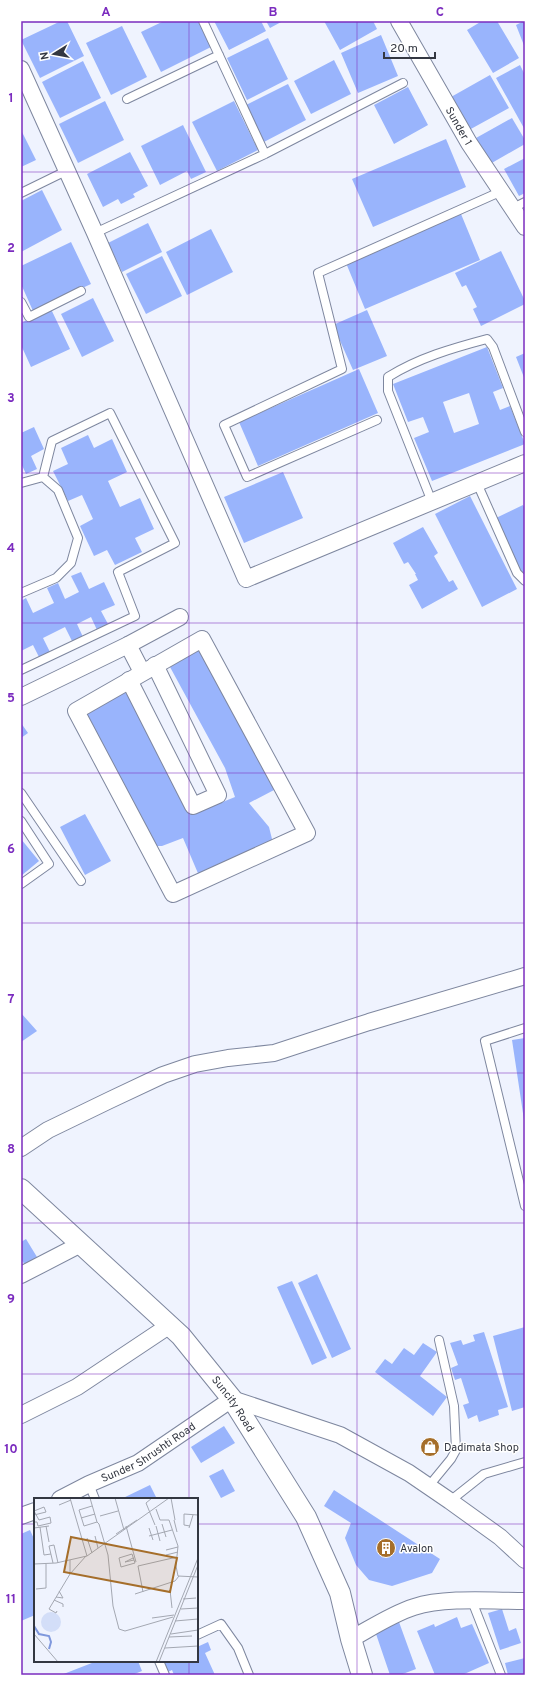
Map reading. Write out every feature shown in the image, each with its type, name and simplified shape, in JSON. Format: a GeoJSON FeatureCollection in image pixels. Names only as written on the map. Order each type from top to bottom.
{"type":"FeatureCollection","features":[{"type":"Feature","properties":{"kind":"street","name":"Sunder 1"},"geometry":{"type":"LineString","coordinates":[[399,21],[450,111],[502,191],[519,205],[525,227]]}},
{"type":"Feature","properties":{"kind":"street"},"geometry":{"type":"LineString","coordinates":[[21,69],[95,233],[246,579],[525,463]]}},
{"type":"Feature","properties":{"kind":"street"},"geometry":{"type":"LineString","coordinates":[[21,697],[128,645],[180,617]]}},
{"type":"Feature","properties":{"kind":"street"},"geometry":{"type":"LineString","coordinates":[[202,639],[307,833],[173,894],[76,711],[142,672],[202,639]]}},
{"type":"Feature","properties":{"kind":"street"},"geometry":{"type":"LineString","coordinates":[[128,645],[142,672],[218,795],[193,806],[142,672]]}},
{"type":"Feature","properties":{"kind":"street"},"geometry":{"type":"LineString","coordinates":[[21,1148],[48,1130],[110,1100],[163,1075],[195,1064],[228,1058],[274,1053],[369,1022],[525,976]]}},
{"type":"Feature","properties":{"kind":"street","name":"Suncity Road"},"geometry":{"type":"LineString","coordinates":[[21,1188],[170,1325],[181,1336],[232,1399],[306,1517],[340,1593],[351,1639],[362,1675]]}},
{"type":"Feature","properties":{"kind":"street"},"geometry":{"type":"LineString","coordinates":[[21,1275],[81,1244]]}},
{"type":"Feature","properties":{"kind":"street"},"geometry":{"type":"LineString","coordinates":[[21,1415],[77,1387],[170,1325]]}},
{"type":"Feature","properties":{"kind":"street"},"geometry":{"type":"LineString","coordinates":[[232,1399],[340,1435],[409,1473],[428,1487],[450,1500],[500,1537],[525,1560]]}},
{"type":"Feature","properties":{"kind":"street","name":"Sunder Shrushti Road"},"geometry":{"type":"LineString","coordinates":[[62,1498],[89,1484],[138,1463],[232,1399]]}},
{"type":"Feature","properties":{"kind":"street"},"geometry":{"type":"LineString","coordinates":[[21,1516],[34,1511]]}},
{"type":"Feature","properties":{"kind":"street"},"geometry":{"type":"LineString","coordinates":[[351,1639],[414,1607],[428,1604],[472,1600],[525,1601]]}},
{"type":"Feature","properties":{"kind":"lane"},"geometry":{"type":"LineString","coordinates":[[204,21],[265,154]]}},
{"type":"Feature","properties":{"kind":"lane"},"geometry":{"type":"LineString","coordinates":[[126,99],[219,55]]}},
{"type":"Feature","properties":{"kind":"lane"},"geometry":{"type":"LineString","coordinates":[[95,233],[265,154],[403,83]]}},
{"type":"Feature","properties":{"kind":"lane"},"geometry":{"type":"LineString","coordinates":[[21,193],[66,171]]}},
{"type":"Feature","properties":{"kind":"lane"},"geometry":{"type":"LineString","coordinates":[[377,420],[247,477],[224,425],[342,369],[318,274],[502,191]]}},
{"type":"Feature","properties":{"kind":"lane"},"geometry":{"type":"LineString","coordinates":[[21,302],[28,317],[82,291]]}},
{"type":"Feature","properties":{"kind":"lane"},"geometry":{"type":"LineString","coordinates":[[432,502],[388,391],[388,377],[399,370],[437,354],[487,339],[493,346],[525,432]]}},
{"type":"Feature","properties":{"kind":"lane"},"geometry":{"type":"LineString","coordinates":[[21,670],[134,616],[118,572],[174,543],[110,413],[52,441],[43,477]]}},
{"type":"Feature","properties":{"kind":"lane"},"geometry":{"type":"LineString","coordinates":[[21,483],[43,477]]}},
{"type":"Feature","properties":{"kind":"lane"},"geometry":{"type":"LineString","coordinates":[[21,593],[56,578],[71,563],[78,538],[58,490],[43,477]]}},
{"type":"Feature","properties":{"kind":"lane"},"geometry":{"type":"LineString","coordinates":[[477,483],[517,573],[525,581]]}},
{"type":"Feature","properties":{"kind":"lane"},"geometry":{"type":"LineString","coordinates":[[21,793],[81,881]]}},
{"type":"Feature","properties":{"kind":"lane"},"geometry":{"type":"LineString","coordinates":[[21,821],[49,864],[21,884]]}},
{"type":"Feature","properties":{"kind":"lane"},"geometry":{"type":"LineString","coordinates":[[525,1028],[485,1041],[525,1206]]}},
{"type":"Feature","properties":{"kind":"lane"},"geometry":{"type":"LineString","coordinates":[[428,1487],[451,1459],[456,1450],[454,1406],[439,1340]]}},
{"type":"Feature","properties":{"kind":"lane"},"geometry":{"type":"LineString","coordinates":[[450,1500],[484,1474],[525,1462]]}},
{"type":"Feature","properties":{"kind":"lane"},"geometry":{"type":"LineString","coordinates":[[89,1484],[95,1498]]}},
{"type":"Feature","properties":{"kind":"lane"},"geometry":{"type":"LineString","coordinates":[[472,1600],[501,1675]]}},
{"type":"Feature","properties":{"kind":"lane"},"geometry":{"type":"LineString","coordinates":[[198,1635],[221,1624],[238,1648],[249,1675]]}},
{"type":"Feature","properties":{"kind":"lane"},"geometry":{"type":"LineString","coordinates":[[159,1662],[165,1675]]}},
{"type":"Feature","properties":{"kind":"building"},"geometry":{"type":"Polygon","coordinates":[[[61,21],[67,21],[84,56],[40,78],[21,40],[61,21]]]}},
{"type":"Feature","properties":{"kind":"building"},"geometry":{"type":"Polygon","coordinates":[[[164,21],[198,21],[211,47],[161,72],[141,32],[164,21]]]}},
{"type":"Feature","properties":{"kind":"building"},"geometry":{"type":"Polygon","coordinates":[[[214,21],[261,21],[266,31],[229,50],[214,21]]]}},
{"type":"Feature","properties":{"kind":"building"},"geometry":{"type":"Polygon","coordinates":[[[266,21],[283,21],[270,28],[266,21]]]}},
{"type":"Feature","properties":{"kind":"building"},"geometry":{"type":"Polygon","coordinates":[[[324,21],[373,21],[377,29],[340,50],[324,21]]]}},
{"type":"Feature","properties":{"kind":"building"},"geometry":{"type":"Polygon","coordinates":[[[482,21],[497,21],[519,58],[493,73],[467,30],[482,21]]]}},
{"type":"Feature","properties":{"kind":"building"},"geometry":{"type":"Polygon","coordinates":[[[525,21],[525,48],[516,25],[525,21]]]}},
{"type":"Feature","properties":{"kind":"building"},"geometry":{"type":"Polygon","coordinates":[[[122,26],[147,77],[111,95],[86,43],[122,26]]]}},
{"type":"Feature","properties":{"kind":"building"},"geometry":{"type":"Polygon","coordinates":[[[381,35],[398,76],[358,93],[341,53],[381,35]]]}},
{"type":"Feature","properties":{"kind":"building"},"geometry":{"type":"Polygon","coordinates":[[[268,38],[288,79],[247,100],[227,58],[268,38]]]}},
{"type":"Feature","properties":{"kind":"building"},"geometry":{"type":"Polygon","coordinates":[[[334,60],[351,94],[311,114],[294,81],[334,60]]]}},
{"type":"Feature","properties":{"kind":"building"},"geometry":{"type":"Polygon","coordinates":[[[83,61],[101,98],[60,118],[42,82],[83,61]]]}},
{"type":"Feature","properties":{"kind":"building"},"geometry":{"type":"Polygon","coordinates":[[[520,65],[525,75],[525,130],[496,78],[520,65]]]}},
{"type":"Feature","properties":{"kind":"building"},"geometry":{"type":"Polygon","coordinates":[[[490,75],[509,108],[469,130],[451,97],[490,75]]]}},
{"type":"Feature","properties":{"kind":"building"},"geometry":{"type":"Polygon","coordinates":[[[288,84],[306,120],[262,143],[244,106],[288,84]]]}},
{"type":"Feature","properties":{"kind":"building"},"geometry":{"type":"Polygon","coordinates":[[[408,87],[428,125],[394,144],[374,105],[408,87]]]}},
{"type":"Feature","properties":{"kind":"building"},"geometry":{"type":"Polygon","coordinates":[[[105,101],[124,140],[78,163],[59,124],[105,101]]]}},
{"type":"Feature","properties":{"kind":"building"},"geometry":{"type":"Polygon","coordinates":[[[234,101],[258,150],[217,171],[192,122],[234,101]]]}},
{"type":"Feature","properties":{"kind":"building"},"geometry":{"type":"Polygon","coordinates":[[[512,118],[525,140],[525,144],[490,164],[476,138],[512,118]]]}},
{"type":"Feature","properties":{"kind":"building"},"geometry":{"type":"Polygon","coordinates":[[[183,125],[206,172],[191,179],[187,171],[160,185],[141,146],[183,125]]]}},
{"type":"Feature","properties":{"kind":"building"},"geometry":{"type":"Polygon","coordinates":[[[21,130],[36,160],[21,167],[21,130]]]}},
{"type":"Feature","properties":{"kind":"building"},"geometry":{"type":"Polygon","coordinates":[[[446,139],[466,187],[373,227],[352,179],[446,139]]]}},
{"type":"Feature","properties":{"kind":"building"},"geometry":{"type":"Polygon","coordinates":[[[130,152],[148,186],[133,194],[135,197],[121,204],[118,199],[103,207],[87,174],[130,152]]]}},
{"type":"Feature","properties":{"kind":"building"},"geometry":{"type":"Polygon","coordinates":[[[525,158],[525,193],[519,196],[504,169],[525,158]]]}},
{"type":"Feature","properties":{"kind":"building"},"geometry":{"type":"Polygon","coordinates":[[[42,190],[62,230],[21,252],[21,201],[42,190]]]}},
{"type":"Feature","properties":{"kind":"building"},"geometry":{"type":"Polygon","coordinates":[[[461,214],[480,260],[365,309],[346,263],[461,214]]]}},
{"type":"Feature","properties":{"kind":"building"},"geometry":{"type":"Polygon","coordinates":[[[148,223],[162,252],[122,272],[108,243],[148,223]]]}},
{"type":"Feature","properties":{"kind":"building"},"geometry":{"type":"Polygon","coordinates":[[[211,229],[233,272],[187,295],[166,252],[211,229]]]}},
{"type":"Feature","properties":{"kind":"building"},"geometry":{"type":"Polygon","coordinates":[[[71,242],[91,284],[33,311],[21,284],[21,266],[71,242]]]}},
{"type":"Feature","properties":{"kind":"building"},"geometry":{"type":"Polygon","coordinates":[[[501,251],[525,301],[525,304],[481,326],[473,309],[477,307],[466,285],[462,287],[455,273],[501,251]]]}},
{"type":"Feature","properties":{"kind":"building"},"geometry":{"type":"Polygon","coordinates":[[[162,256],[182,296],[146,314],[126,274],[162,256]]]}},
{"type":"Feature","properties":{"kind":"building"},"geometry":{"type":"Polygon","coordinates":[[[93,298],[114,341],[82,357],[61,314],[93,298]]]}},
{"type":"Feature","properties":{"kind":"building"},"geometry":{"type":"Polygon","coordinates":[[[51,309],[70,349],[31,367],[21,345],[21,323],[51,309]]]}},
{"type":"Feature","properties":{"kind":"building"},"geometry":{"type":"Polygon","coordinates":[[[367,310],[387,356],[353,370],[333,325],[367,310]]]}},
{"type":"Feature","properties":{"kind":"building"},"geometry":{"type":"Polygon","coordinates":[[[487,347],[503,388],[493,392],[500,410],[510,406],[525,444],[432,481],[414,438],[429,432],[423,417],[408,422],[393,384],[487,347]],[[469,393],[443,402],[454,433],[479,424],[469,393]]]}},
{"type":"Feature","properties":{"kind":"building"},"geometry":{"type":"Polygon","coordinates":[[[525,353],[525,380],[516,357],[525,353]]]}},
{"type":"Feature","properties":{"kind":"building"},"geometry":{"type":"Polygon","coordinates":[[[359,369],[378,413],[258,466],[239,422],[359,369]]]}},
{"type":"Feature","properties":{"kind":"building"},"geometry":{"type":"Polygon","coordinates":[[[34,427],[44,449],[31,456],[37,469],[26,474],[21,463],[21,433],[34,427]]]}},
{"type":"Feature","properties":{"kind":"building"},"geometry":{"type":"Polygon","coordinates":[[[88,435],[94,448],[112,439],[127,472],[108,481],[120,507],[140,498],[154,529],[135,538],[142,552],[115,565],[107,550],[94,556],[80,526],[93,519],[82,495],[68,501],[53,471],[68,464],[61,448],[88,435]]]}},
{"type":"Feature","properties":{"kind":"building"},"geometry":{"type":"Polygon","coordinates":[[[283,472],[303,518],[244,543],[224,497],[283,472]]]}},
{"type":"Feature","properties":{"kind":"building"},"geometry":{"type":"Polygon","coordinates":[[[470,496],[517,589],[482,607],[435,514],[470,496]]]}},
{"type":"Feature","properties":{"kind":"building"},"geometry":{"type":"Polygon","coordinates":[[[523,505],[525,508],[524,578],[508,543],[506,544],[496,518],[523,505]]]}},
{"type":"Feature","properties":{"kind":"building"},"geometry":{"type":"Polygon","coordinates":[[[423,527],[438,553],[434,556],[449,582],[453,580],[458,589],[422,609],[409,585],[418,580],[416,574],[408,562],[404,564],[393,543],[423,527]]]}},
{"type":"Feature","properties":{"kind":"building"},"geometry":{"type":"Polygon","coordinates":[[[81,572],[89,589],[104,582],[115,605],[101,611],[108,624],[97,630],[91,617],[77,624],[83,637],[72,641],[65,627],[43,638],[50,652],[39,657],[33,645],[21,651],[21,601],[26,598],[33,613],[54,603],[47,588],[58,583],[65,599],[79,592],[71,576],[81,572]]]}},
{"type":"Feature","properties":{"kind":"building"},"geometry":{"type":"Polygon","coordinates":[[[202,648],[261,755],[274,790],[249,803],[269,827],[273,843],[200,878],[183,838],[162,846],[148,846],[82,712],[125,687],[193,814],[235,797],[225,768],[170,667],[202,648]]]}},
{"type":"Feature","properties":{"kind":"building"},"geometry":{"type":"Polygon","coordinates":[[[21,723],[28,733],[21,738],[21,723]]]}},
{"type":"Feature","properties":{"kind":"building"},"geometry":{"type":"Polygon","coordinates":[[[85,814],[111,861],[85,875],[60,827],[85,814]]]}},
{"type":"Feature","properties":{"kind":"building"},"geometry":{"type":"Polygon","coordinates":[[[21,839],[39,861],[21,876],[21,839]]]}},
{"type":"Feature","properties":{"kind":"building"},"geometry":{"type":"Polygon","coordinates":[[[21,1013],[37,1031],[21,1042],[21,1013]]]}},
{"type":"Feature","properties":{"kind":"building"},"geometry":{"type":"Polygon","coordinates":[[[525,1038],[525,1119],[524,1120],[512,1040],[525,1038]]]}},
{"type":"Feature","properties":{"kind":"building"},"geometry":{"type":"Polygon","coordinates":[[[26,1239],[37,1257],[25,1265],[21,1259],[21,1242],[26,1239]]]}},
{"type":"Feature","properties":{"kind":"building"},"geometry":{"type":"Polygon","coordinates":[[[317,1274],[351,1349],[332,1358],[298,1283],[317,1274]]]}},
{"type":"Feature","properties":{"kind":"building"},"geometry":{"type":"Polygon","coordinates":[[[292,1281],[327,1358],[312,1365],[277,1287],[292,1281]]]}},
{"type":"Feature","properties":{"kind":"building"},"geometry":{"type":"Polygon","coordinates":[[[525,1327],[525,1407],[512,1411],[493,1336],[525,1327]]]}},
{"type":"Feature","properties":{"kind":"building"},"geometry":{"type":"Polygon","coordinates":[[[484,1332],[508,1407],[498,1410],[499,1415],[479,1422],[477,1415],[468,1419],[463,1405],[469,1403],[461,1378],[455,1380],[451,1368],[458,1365],[450,1343],[461,1340],[463,1345],[475,1341],[473,1335],[484,1332]]]}},
{"type":"Feature","properties":{"kind":"building"},"geometry":{"type":"Polygon","coordinates":[[[423,1343],[437,1352],[420,1376],[447,1397],[433,1416],[375,1372],[385,1359],[392,1364],[404,1348],[414,1355],[423,1343]]]}},
{"type":"Feature","properties":{"kind":"building"},"geometry":{"type":"Polygon","coordinates":[[[224,1426],[235,1443],[201,1463],[191,1447],[224,1426]]]}},
{"type":"Feature","properties":{"kind":"building"},"geometry":{"type":"Polygon","coordinates":[[[223,1469],[235,1491],[221,1498],[209,1476],[223,1469]]]}},
{"type":"Feature","properties":{"kind":"building"},"geometry":{"type":"Polygon","coordinates":[[[150,1485],[156,1498],[123,1498],[150,1485]]]}},
{"type":"Feature","properties":{"kind":"building","name":"Avalon"},"geometry":{"type":"Polygon","coordinates":[[[334,1490],[440,1559],[432,1573],[392,1586],[369,1580],[356,1565],[345,1538],[351,1523],[324,1506],[334,1490]]]}},
{"type":"Feature","properties":{"kind":"building"},"geometry":{"type":"Polygon","coordinates":[[[30,1530],[34,1539],[34,1615],[21,1621],[21,1534],[30,1530]]]}},
{"type":"Feature","properties":{"kind":"building"},"geometry":{"type":"Polygon","coordinates":[[[502,1609],[509,1631],[516,1628],[521,1643],[500,1650],[488,1613],[502,1609]]]}},
{"type":"Feature","properties":{"kind":"building"},"geometry":{"type":"Polygon","coordinates":[[[457,1617],[461,1628],[472,1624],[489,1663],[462,1675],[435,1675],[417,1631],[434,1624],[435,1627],[457,1617]]]}},
{"type":"Feature","properties":{"kind":"building"},"geometry":{"type":"Polygon","coordinates":[[[399,1622],[416,1669],[400,1675],[390,1675],[375,1631],[399,1622]]]}},
{"type":"Feature","properties":{"kind":"building"},"geometry":{"type":"Polygon","coordinates":[[[208,1642],[211,1650],[205,1653],[215,1675],[174,1675],[172,1670],[166,1673],[161,1664],[166,1662],[198,1662],[198,1647],[208,1642]]]}},
{"type":"Feature","properties":{"kind":"building"},"geometry":{"type":"Polygon","coordinates":[[[525,1658],[525,1675],[508,1675],[505,1663],[525,1658]]]}},
{"type":"Feature","properties":{"kind":"building"},"geometry":{"type":"Polygon","coordinates":[[[94,1662],[138,1662],[142,1671],[132,1675],[61,1675],[94,1662]]]}},
{"type":"Feature","properties":{"kind":"place","name":"Dadimata Shop"},"geometry":{"type":"Point","coordinates":[430,1447]}},
{"type":"Feature","properties":{"kind":"place","name":"Avalon"},"geometry":{"type":"Point","coordinates":[386,1548]}}]}
